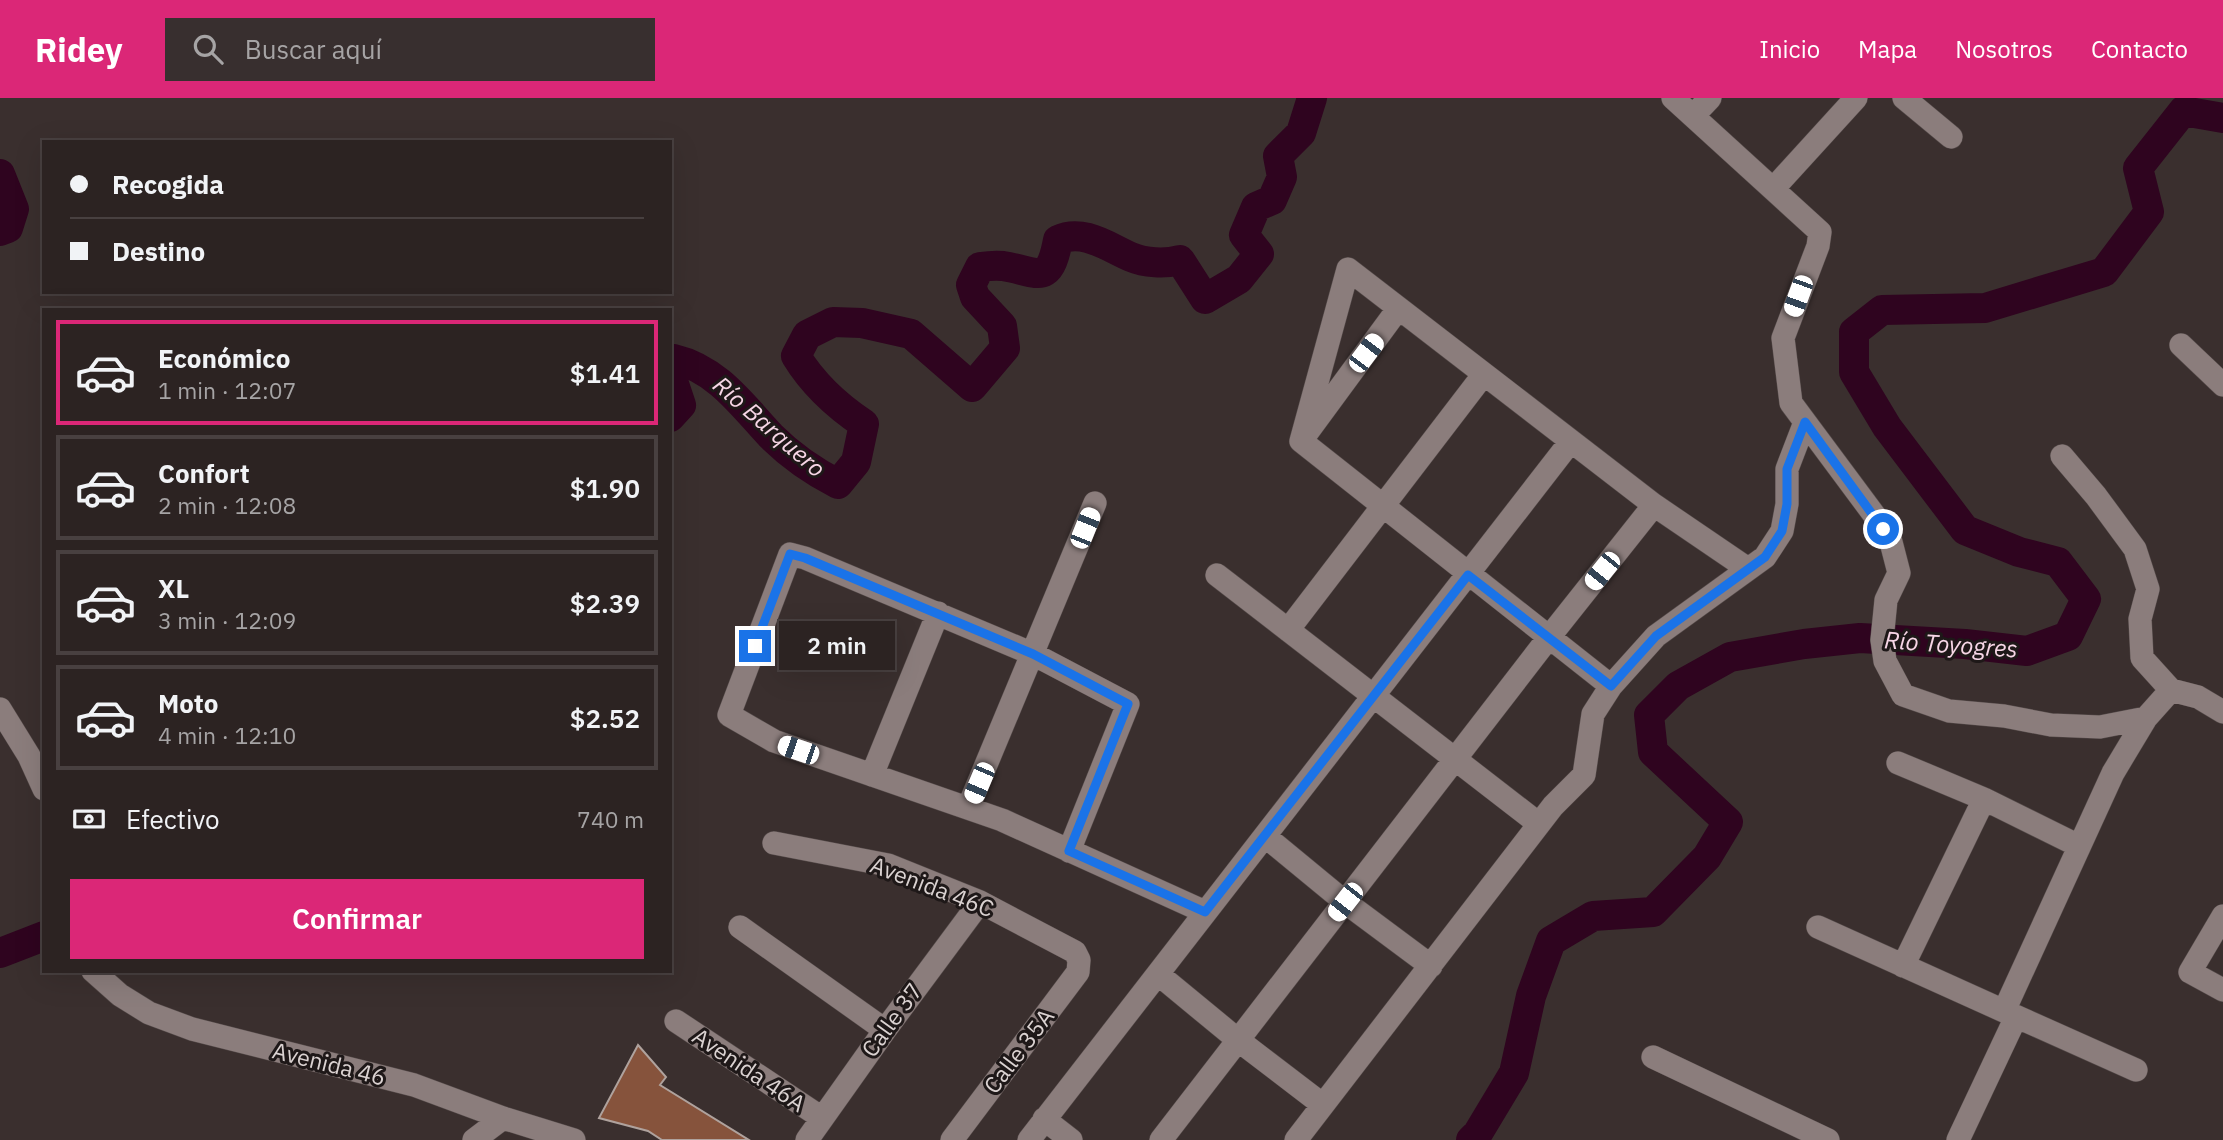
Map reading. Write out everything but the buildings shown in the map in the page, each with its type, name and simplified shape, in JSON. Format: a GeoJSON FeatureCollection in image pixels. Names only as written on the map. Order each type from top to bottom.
{"type":"FeatureCollection","features":[{"type":"Feature","properties":{"kind":"street"},"geometry":{"type":"LineString","coordinates":[[1673,98],[1820,232],[1818,246],[1783,338],[1791,403],[1875,516],[1891,542],[1899,573],[1886,600],[1882,640],[1885,661],[1903,695],[1950,711],[2004,716],[2051,725],[2100,727],[2146,718]]}},
{"type":"Feature","properties":{"kind":"street"},"geometry":{"type":"LineString","coordinates":[[1693,116],[1710,98]]}},
{"type":"Feature","properties":{"kind":"street"},"geometry":{"type":"LineString","coordinates":[[1773,189],[1856,98]]}},
{"type":"Feature","properties":{"kind":"street"},"geometry":{"type":"LineString","coordinates":[[1904,98],[1951,137]]}},
{"type":"Feature","properties":{"kind":"street"},"geometry":{"type":"LineString","coordinates":[[1301,441],[1348,270],[1654,505],[1748,569]]}},
{"type":"Feature","properties":{"kind":"street"},"geometry":{"type":"LineString","coordinates":[[1301,441],[1398,309]]}},
{"type":"Feature","properties":{"kind":"street"},"geometry":{"type":"LineString","coordinates":[[2181,345],[2223,385]]}},
{"type":"Feature","properties":{"kind":"street"},"geometry":{"type":"LineString","coordinates":[[1288,630],[1484,374]]}},
{"type":"Feature","properties":{"kind":"street"},"geometry":{"type":"LineString","coordinates":[[1296,1140],[1553,806],[1584,775],[1594,714],[1611,686],[1656,636],[1765,557],[1782,531],[1787,504],[1787,469],[1805,422]]}},
{"type":"Feature","properties":{"kind":"street"},"geometry":{"type":"LineString","coordinates":[[1301,441],[1611,686]]}},
{"type":"Feature","properties":{"kind":"street"},"geometry":{"type":"LineString","coordinates":[[1030,1140],[1571,442]]}},
{"type":"Feature","properties":{"kind":"street"},"geometry":{"type":"LineString","coordinates":[[2062,456],[2096,496],[2135,550],[2148,589],[2140,619],[2142,659],[2171,690],[2198,697],[2223,712]]}},
{"type":"Feature","properties":{"kind":"street"},"geometry":{"type":"LineString","coordinates":[[968,808],[1095,503]]}},
{"type":"Feature","properties":{"kind":"street"},"geometry":{"type":"LineString","coordinates":[[1161,1140],[1549,636],[1654,505]]}},
{"type":"Feature","properties":{"kind":"street"},"geometry":{"type":"LineString","coordinates":[[1069,851],[1128,704],[1033,654],[790,554],[729,715],[774,741],[1002,820],[1069,851],[1205,912]]}},
{"type":"Feature","properties":{"kind":"street"},"geometry":{"type":"LineString","coordinates":[[1217,575],[1539,824]]}},
{"type":"Feature","properties":{"kind":"street"},"geometry":{"type":"LineString","coordinates":[[872,775],[938,614]]}},
{"type":"Feature","properties":{"kind":"street"},"geometry":{"type":"LineString","coordinates":[[1958,1140],[2079,846],[2113,773],[2146,718],[2171,690]]}},
{"type":"Feature","properties":{"kind":"street"},"geometry":{"type":"LineString","coordinates":[[0,709],[29,756],[42,785]]}},
{"type":"Feature","properties":{"kind":"street"},"geometry":{"type":"LineString","coordinates":[[1898,763],[1984,799],[2079,846]]}},
{"type":"Feature","properties":{"kind":"street"},"geometry":{"type":"LineString","coordinates":[[1903,966],[1984,799]]}},
{"type":"Feature","properties":{"kind":"street"},"geometry":{"type":"LineString","coordinates":[[1265,836],[1345,902],[1431,966]]}},
{"type":"Feature","properties":{"kind":"street","name":"Avenida 46C"},"geometry":{"type":"LineString","coordinates":[[774,843],[888,865],[980,902],[1075,952],[1079,960]]}},
{"type":"Feature","properties":{"kind":"street","name":"Calle 37"},"geometry":{"type":"LineString","coordinates":[[807,1140],[980,902]]}},
{"type":"Feature","properties":{"kind":"street"},"geometry":{"type":"LineString","coordinates":[[2223,916],[2190,972],[2223,990]]}},
{"type":"Feature","properties":{"kind":"street"},"geometry":{"type":"LineString","coordinates":[[740,927],[885,1030]]}},
{"type":"Feature","properties":{"kind":"street"},"geometry":{"type":"LineString","coordinates":[[1818,927],[2136,1070]]}},
{"type":"Feature","properties":{"kind":"street","name":"Calle 35A"},"geometry":{"type":"LineString","coordinates":[[952,1140],[1077,972],[1079,960]]}},
{"type":"Feature","properties":{"kind":"street","name":"Avenida 46"},"geometry":{"type":"LineString","coordinates":[[95,973],[120,995],[149,1013],[192,1029],[414,1085],[503,1118],[574,1140]]}},
{"type":"Feature","properties":{"kind":"street"},"geometry":{"type":"LineString","coordinates":[[1158,974],[1323,1105]]}},
{"type":"Feature","properties":{"kind":"street","name":"Avenida 46A"},"geometry":{"type":"LineString","coordinates":[[676,1021],[822,1118]]}},
{"type":"Feature","properties":{"kind":"street"},"geometry":{"type":"LineString","coordinates":[[1653,1057],[1828,1140]]}},
{"type":"Feature","properties":{"kind":"street"},"geometry":{"type":"LineString","coordinates":[[474,1140],[503,1118]]}},
{"type":"Feature","properties":{"kind":"street"},"geometry":{"type":"LineString","coordinates":[[1044,1119],[1071,1140]]}},
{"type":"Feature","properties":{"kind":"waterway","name":"Río Barquero"},"geometry":{"type":"LineString","coordinates":[[672,415],[681,405],[673,381],[674,359],[689,364],[716,380],[786,450],[838,484],[856,462],[864,424],[826,394],[796,356],[807,335],[833,322],[862,323],[911,334],[972,387],[1005,348],[1002,326],[975,297],[971,285],[980,267],[1003,266],[1041,273],[1051,265],[1058,240],[1077,236],[1095,240],[1142,261],[1180,260],[1205,299],[1239,279],[1259,254],[1244,235],[1256,207],[1272,200],[1282,177],[1278,156],[1301,133],[1312,98]]}},
{"type":"Feature","properties":{"kind":"waterway","name":"Río Toyogres"},"geometry":{"type":"LineString","coordinates":[[1471,1140],[1478,1133],[1514,1073],[1531,996],[1551,941],[1593,916],[1653,912],[1707,857],[1728,822],[1653,752],[1649,715],[1678,686],[1730,657],[1804,644],[1860,638],[1965,644],[2027,651],[2068,636],[2086,599],[2058,562],[2019,552],[1965,530],[1887,427],[1854,372],[1854,332],[1882,310],[1985,308],[2104,272],[2149,212],[2138,168],[2183,111],[2223,118]]}},
{"type":"Feature","properties":{"kind":"waterway"},"geometry":{"type":"LineString","coordinates":[[0,174],[14,209],[8,228],[0,231]]}},
{"type":"Feature","properties":{"kind":"waterway","name":"Río Barquero"},"geometry":{"type":"LineString","coordinates":[[0,953],[42,937]]}},
{"type":"Feature","properties":{"kind":"route"},"geometry":{"type":"LineString","coordinates":[[755,646],[790,554],[1033,654],[1128,704],[1069,851],[1205,912],[1468,575],[1611,686],[1656,636],[1765,557],[1782,531],[1787,504],[1787,469],[1805,422],[1883,529]]}}]}
